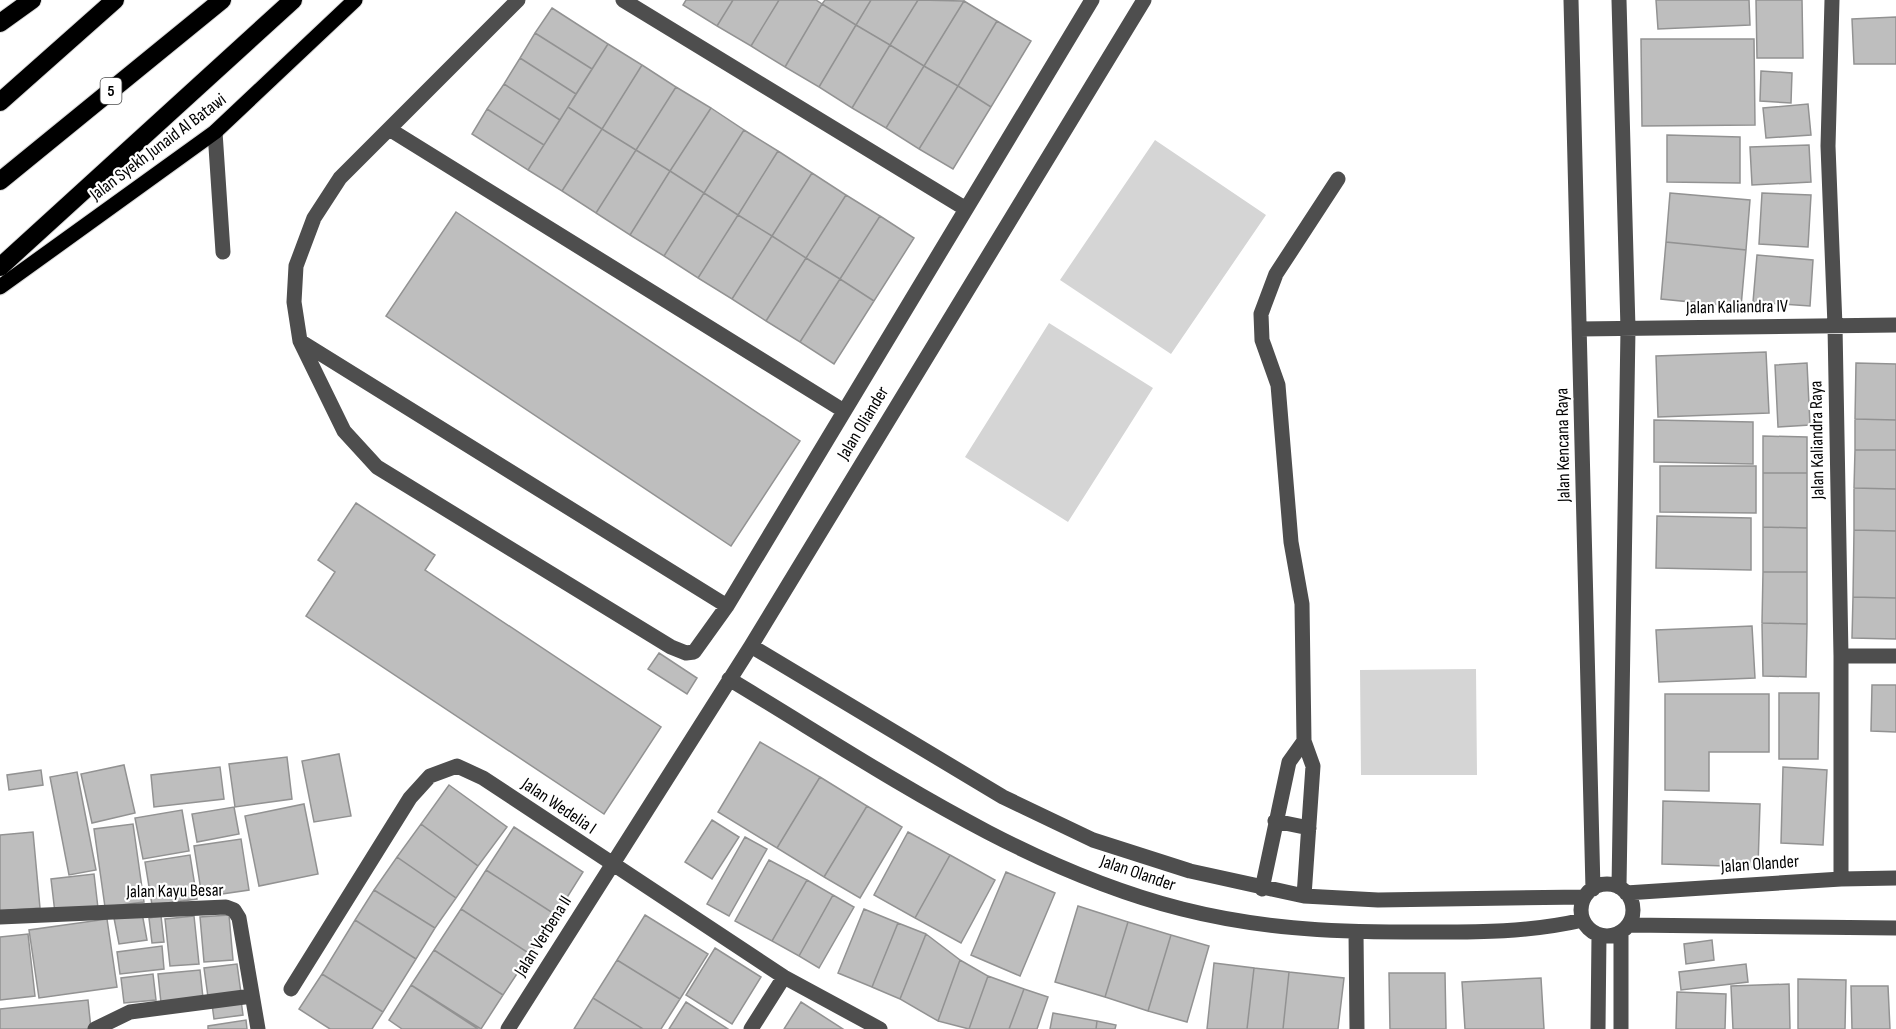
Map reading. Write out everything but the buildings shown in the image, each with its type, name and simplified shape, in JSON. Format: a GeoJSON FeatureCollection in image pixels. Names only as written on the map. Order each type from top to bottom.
{"type":"FeatureCollection","features":[{"type":"Feature","properties":{"kind":"highway"},"geometry":{"type":"LineString","coordinates":[[0,23],[32,0]]}},
{"type":"Feature","properties":{"kind":"highway"},"geometry":{"type":"LineString","coordinates":[[0,102],[115,0]]}},
{"type":"Feature","properties":{"kind":"highway","name":"5"},"geometry":{"type":"LineString","coordinates":[[0,181],[222,0]]}},
{"type":"Feature","properties":{"kind":"highway"},"geometry":{"type":"LineString","coordinates":[[0,267],[293,0]]}},
{"type":"Feature","properties":{"kind":"main road","name":"Jalan Syekh Junaid Al Batawi"},"geometry":{"type":"LineString","coordinates":[[0,287],[215,132],[356,0]]}},
{"type":"Feature","properties":{"kind":"street"},"geometry":{"type":"LineString","coordinates":[[518,0],[340,178],[314,218],[296,266],[294,302],[300,341],[344,430],[377,467],[671,647],[686,653],[694,652],[727,606],[966,208],[1086,2]]}},
{"type":"Feature","properties":{"kind":"street"},"geometry":{"type":"LineString","coordinates":[[623,0],[966,208]]}},
{"type":"Feature","properties":{"kind":"street","name":"Jalan Oliander"},"geometry":{"type":"LineString","coordinates":[[610,864],[751,646],[1144,0]]}},
{"type":"Feature","properties":{"kind":"street","name":"Jalan Kencana Raya"},"geometry":{"type":"LineString","coordinates":[[1571,0],[1588,893]]}},
{"type":"Feature","properties":{"kind":"street"},"geometry":{"type":"LineString","coordinates":[[1619,0],[1628,329],[1623,890],[1632,903],[1633,914],[1625,929],[1622,1029]]}},
{"type":"Feature","properties":{"kind":"street","name":"Jalan Kaliandra Raya"},"geometry":{"type":"LineString","coordinates":[[1832,0],[1828,146],[1835,326],[1841,656],[1841,879]]}},
{"type":"Feature","properties":{"kind":"street"},"geometry":{"type":"LineString","coordinates":[[389,129],[844,411]]}},
{"type":"Feature","properties":{"kind":"street"},"geometry":{"type":"LineString","coordinates":[[215,132],[223,252]]}},
{"type":"Feature","properties":{"kind":"street"},"geometry":{"type":"LineString","coordinates":[[1304,896],[1313,766],[1304,741],[1302,604],[1291,542],[1278,385],[1262,340],[1261,314],[1276,274],[1338,179]]}},
{"type":"Feature","properties":{"kind":"street","name":"Jalan Kaliandra IV"},"geometry":{"type":"LineString","coordinates":[[1579,329],[1896,325]]}},
{"type":"Feature","properties":{"kind":"street"},"geometry":{"type":"LineString","coordinates":[[300,341],[727,606]]}},
{"type":"Feature","properties":{"kind":"street","name":"Jalan Olander"},"geometry":{"type":"LineString","coordinates":[[751,646],[1003,797],[1093,840],[1179,867],[1262,889],[1304,896],[1378,900],[1588,893]]}},
{"type":"Feature","properties":{"kind":"street"},"geometry":{"type":"LineString","coordinates":[[1841,656],[1896,656]]}},
{"type":"Feature","properties":{"kind":"street","name":"Jalan Olander"},"geometry":{"type":"LineString","coordinates":[[729,679],[985,832],[1081,875],[1180,908],[1299,930],[1356,932],[1505,932],[1542,929],[1582,920]]}},
{"type":"Feature","properties":{"kind":"street"},"geometry":{"type":"LineString","coordinates":[[1262,889],[1289,762],[1304,741]]}},
{"type":"Feature","properties":{"kind":"street","name":"Jalan Wedelia I"},"geometry":{"type":"LineString","coordinates":[[291,989],[410,798],[430,776],[457,766],[483,778],[784,977],[880,1029]]}},
{"type":"Feature","properties":{"kind":"street"},"geometry":{"type":"LineString","coordinates":[[1275,821],[1309,828]]}},
{"type":"Feature","properties":{"kind":"street","name":"Jalan Verbena II"},"geometry":{"type":"LineString","coordinates":[[508,1029],[610,864]]}},
{"type":"Feature","properties":{"kind":"street","name":"Jalan Olander"},"geometry":{"type":"LineString","coordinates":[[1623,890],[1896,878]]}},
{"type":"Feature","properties":{"kind":"street"},"geometry":{"type":"LineString","coordinates":[[1623,890],[1606,884],[1588,893],[1581,908],[1582,920],[1589,929],[1599,935],[1610,937],[1625,929],[1896,928]]}},
{"type":"Feature","properties":{"kind":"street","name":"Jalan Kayu Besar"},"geometry":{"type":"LineString","coordinates":[[0,917],[226,907],[234,910],[239,918],[258,1026]]}},
{"type":"Feature","properties":{"kind":"street"},"geometry":{"type":"LineString","coordinates":[[1356,932],[1357,1029]]}},
{"type":"Feature","properties":{"kind":"street"},"geometry":{"type":"LineString","coordinates":[[1598,1029],[1599,935]]}},
{"type":"Feature","properties":{"kind":"street"},"geometry":{"type":"LineString","coordinates":[[751,1029],[784,977]]}},
{"type":"Feature","properties":{"kind":"street"},"geometry":{"type":"LineString","coordinates":[[95,1029],[130,1012],[252,996]]}},
{"type":"Feature","properties":{"kind":"shaded area"},"geometry":{"type":"Polygon","coordinates":[[[1155,140],[1266,215],[1171,354],[1060,280],[1155,140]]]}},
{"type":"Feature","properties":{"kind":"shaded area"},"geometry":{"type":"Polygon","coordinates":[[[1049,323],[1153,388],[1068,522],[965,457],[1049,323]]]}},
{"type":"Feature","properties":{"kind":"shaded area"},"geometry":{"type":"Polygon","coordinates":[[[1476,669],[1477,775],[1361,775],[1360,670],[1476,669]]]}}]}
